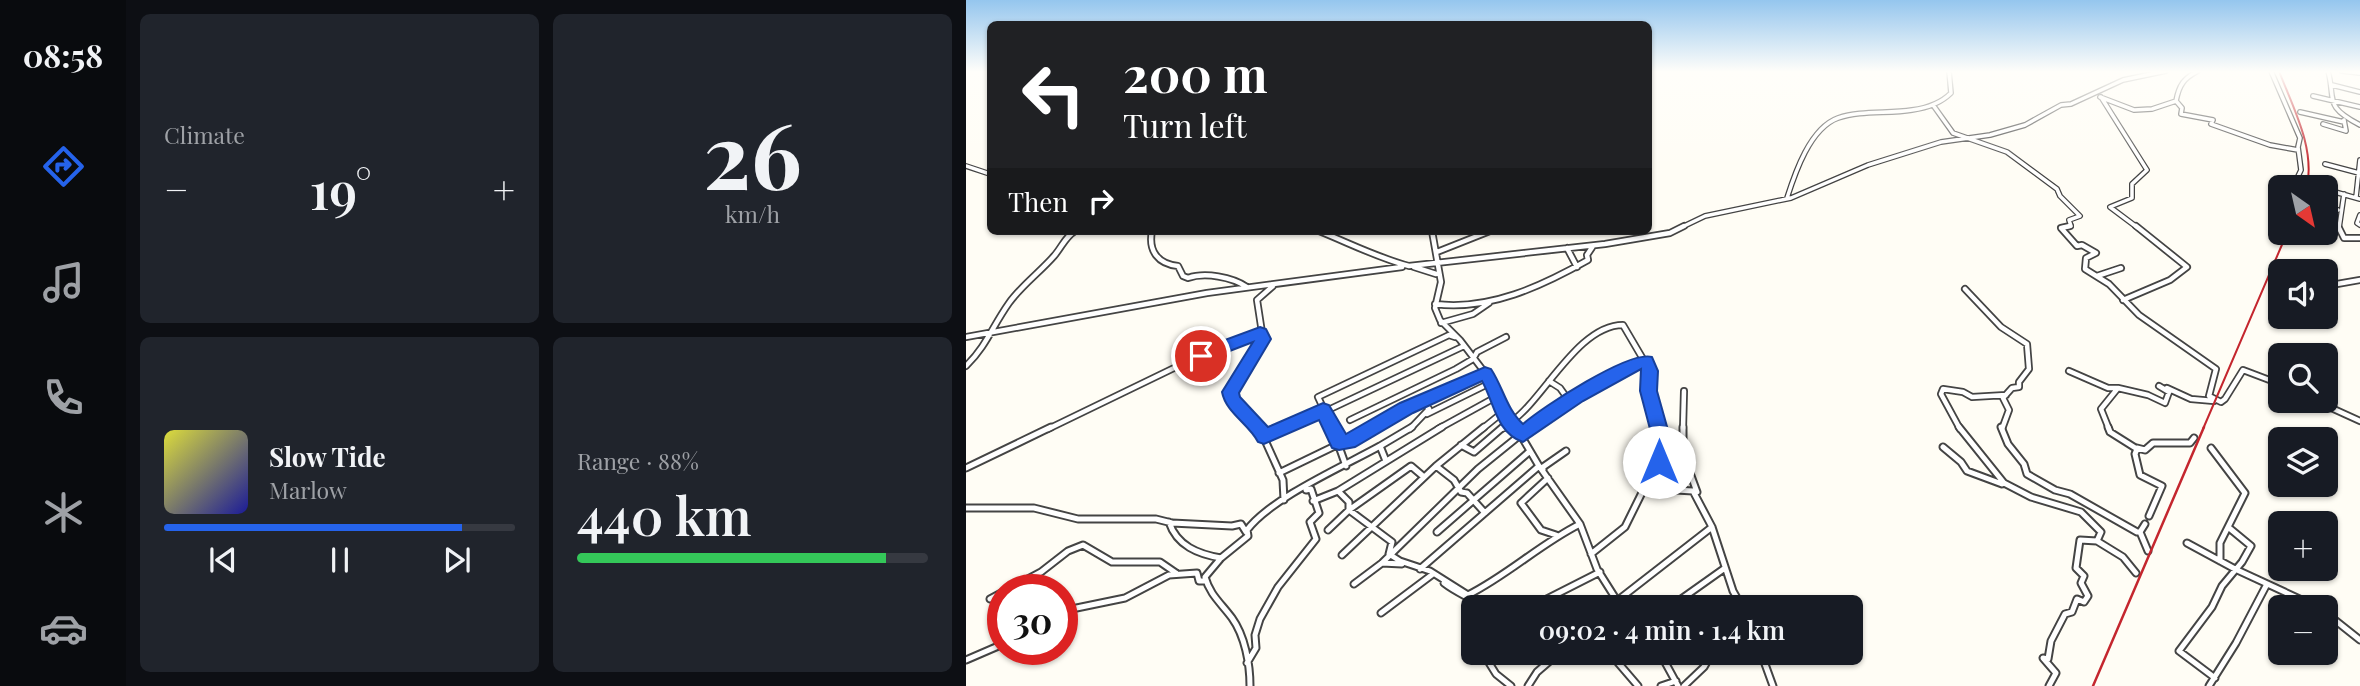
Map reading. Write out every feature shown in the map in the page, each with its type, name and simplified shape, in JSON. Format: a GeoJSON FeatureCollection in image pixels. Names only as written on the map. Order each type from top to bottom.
{"type":"FeatureCollection","features":[{"type":"Feature","properties":{"kind":"street"},"geometry":{"type":"LineString","coordinates":[[1787,198],[1808,151],[1830,121],[1845,117],[1901,114],[1939,103]]}},
{"type":"Feature","properties":{"kind":"street"},"geometry":{"type":"LineString","coordinates":[[966,337],[1248,288],[1437,262],[1594,246],[1670,233],[1705,216],[1734,212],[1787,198],[1828,184],[1868,165],[1941,142],[1968,136],[1990,135],[2020,127],[2061,105],[2074,103]]}},
{"type":"Feature","properties":{"kind":"street"},"geometry":{"type":"LineString","coordinates":[[2104,103],[2147,170],[2133,182],[2130,200],[2110,207],[2187,264],[2170,280],[2123,300]]}},
{"type":"Feature","properties":{"kind":"street"},"geometry":{"type":"LineString","coordinates":[[2115,103],[2127,108],[2147,110],[2171,103]]}},
{"type":"Feature","properties":{"kind":"street"},"geometry":{"type":"LineString","coordinates":[[2178,103],[2182,108],[2181,114],[2213,120],[2211,124],[2261,142],[2298,150]]}},
{"type":"Feature","properties":{"kind":"street"},"geometry":{"type":"LineString","coordinates":[[2285,103],[2300,138],[2298,150],[2301,170],[2299,175]]}},
{"type":"Feature","properties":{"kind":"street"},"geometry":{"type":"LineString","coordinates":[[2333,103],[2343,116],[2360,125]]}},
{"type":"Feature","properties":{"kind":"street"},"geometry":{"type":"LineString","coordinates":[[1933,105],[1954,133],[2007,152],[2057,190],[2080,216],[2069,220],[2071,226],[2061,228],[2062,231],[2077,246],[2082,245],[2096,253],[2087,256],[2085,269],[2109,284],[2139,315],[2216,369],[2209,396],[2214,401]]}},
{"type":"Feature","properties":{"kind":"street"},"geometry":{"type":"LineString","coordinates":[[2301,112],[2344,122]]}},
{"type":"Feature","properties":{"kind":"street"},"geometry":{"type":"LineString","coordinates":[[2323,124],[2346,131],[2343,116]]}},
{"type":"Feature","properties":{"kind":"street"},"geometry":{"type":"LineString","coordinates":[[2338,194],[2358,198],[2360,174],[2357,171],[2360,160]]}},
{"type":"Feature","properties":{"kind":"street"},"geometry":{"type":"LineString","coordinates":[[2325,164],[2360,174]]}},
{"type":"Feature","properties":{"kind":"street"},"geometry":{"type":"LineString","coordinates":[[966,166],[987,173]]}},
{"type":"Feature","properties":{"kind":"street"},"geometry":{"type":"LineString","coordinates":[[2344,194],[2337,225],[2343,237],[2360,237]]}},
{"type":"Feature","properties":{"kind":"street"},"geometry":{"type":"LineString","coordinates":[[2360,215],[2357,223],[2360,225]]}},
{"type":"Feature","properties":{"kind":"street"},"geometry":{"type":"LineString","coordinates":[[966,366],[984,348],[994,325],[1011,300],[1056,254],[1068,235]]}},
{"type":"Feature","properties":{"kind":"street"},"geometry":{"type":"LineString","coordinates":[[1150,235],[1152,249],[1164,263],[1178,266],[1183,276],[1188,278],[1200,274],[1241,283],[1248,288]]}},
{"type":"Feature","properties":{"kind":"street"},"geometry":{"type":"LineString","coordinates":[[1330,235],[1381,259],[1436,274]]}},
{"type":"Feature","properties":{"kind":"street"},"geometry":{"type":"LineString","coordinates":[[1433,235],[1437,252],[1436,274],[1441,282],[1435,304],[1441,323],[1458,338],[1492,382],[1503,412],[1523,435],[1530,451],[1580,524],[1591,554],[1612,595]]}},
{"type":"Feature","properties":{"kind":"street"},"geometry":{"type":"LineString","coordinates":[[1437,252],[1480,235]]}},
{"type":"Feature","properties":{"kind":"street"},"geometry":{"type":"LineString","coordinates":[[1441,323],[1473,314],[1490,302],[1577,267],[1588,260],[1587,256],[1594,246]]}},
{"type":"Feature","properties":{"kind":"street"},"geometry":{"type":"LineString","coordinates":[[1567,248],[1577,267]]}},
{"type":"Feature","properties":{"kind":"street"},"geometry":{"type":"LineString","coordinates":[[2096,276],[2122,268]]}},
{"type":"Feature","properties":{"kind":"street"},"geometry":{"type":"LineString","coordinates":[[2338,284],[2360,280]]}},
{"type":"Feature","properties":{"kind":"street"},"geometry":{"type":"LineString","coordinates":[[1277,284],[1257,300],[1263,339],[1230,397],[1259,426],[1285,489],[1284,500]]}},
{"type":"Feature","properties":{"kind":"street"},"geometry":{"type":"LineString","coordinates":[[1965,289],[2001,327],[2027,344],[2029,369],[2019,387],[2012,388],[2003,401],[2009,410],[2001,428],[2007,436],[2006,441],[2025,463],[2027,474],[2055,490],[2070,494],[2110,519],[2140,533],[2148,551]]}},
{"type":"Feature","properties":{"kind":"street"},"geometry":{"type":"LineString","coordinates":[[1435,304],[1447,308],[1490,302]]}},
{"type":"Feature","properties":{"kind":"street"},"geometry":{"type":"LineString","coordinates":[[1461,445],[1474,452],[1504,426],[1512,424],[1527,411],[1569,357],[1590,338],[1619,324],[1624,327],[1650,371],[1648,391],[1664,448],[1625,527],[1591,554]]}},
{"type":"Feature","properties":{"kind":"street"},"geometry":{"type":"LineString","coordinates":[[966,468],[1174,368],[1260,333]]}},
{"type":"Feature","properties":{"kind":"street"},"geometry":{"type":"LineString","coordinates":[[1346,466],[1339,442],[1318,397],[1449,335],[1458,338]]}},
{"type":"Feature","properties":{"kind":"street"},"geometry":{"type":"LineString","coordinates":[[1350,420],[1474,359],[1477,352],[1506,337]]}},
{"type":"Feature","properties":{"kind":"street"},"geometry":{"type":"LineString","coordinates":[[1331,426],[1326,411],[1331,407],[1366,395],[1464,346]]}},
{"type":"Feature","properties":{"kind":"street"},"geometry":{"type":"LineString","coordinates":[[1354,584],[1382,563],[1478,469],[1540,419],[1624,369],[1646,361]]}},
{"type":"Feature","properties":{"kind":"street"},"geometry":{"type":"LineString","coordinates":[[2069,372],[2108,388],[2148,395],[2165,403],[2169,392],[2160,386],[2191,399],[2214,401],[2225,399],[2244,370],[2268,379]]}},
{"type":"Feature","properties":{"kind":"street"},"geometry":{"type":"LineString","coordinates":[[1279,473],[1339,442],[1349,441],[1422,400],[1433,398],[1485,373]]}},
{"type":"Feature","properties":{"kind":"street"},"geometry":{"type":"LineString","coordinates":[[1549,381],[1560,388],[1570,402]]}},
{"type":"Feature","properties":{"kind":"street"},"geometry":{"type":"LineString","coordinates":[[1248,536],[1247,530],[1253,521],[1274,510],[1284,500],[1412,427],[1427,414],[1492,382]]}},
{"type":"Feature","properties":{"kind":"street"},"geometry":{"type":"LineString","coordinates":[[2118,388],[2101,409],[2106,428],[2137,449],[2135,454],[2140,475],[2162,486],[2149,516]]}},
{"type":"Feature","properties":{"kind":"street"},"geometry":{"type":"LineString","coordinates":[[2005,485],[1946,410],[1941,394],[1944,389],[1963,392],[1972,397],[2006,395]]}},
{"type":"Feature","properties":{"kind":"street"},"geometry":{"type":"LineString","coordinates":[[1684,391],[1683,454],[1702,510],[1712,527],[1734,595]]}},
{"type":"Feature","properties":{"kind":"street"},"geometry":{"type":"LineString","coordinates":[[1313,501],[1338,491],[1496,397]]}},
{"type":"Feature","properties":{"kind":"street"},"geometry":{"type":"LineString","coordinates":[[1422,400],[1429,409],[1427,414]]}},
{"type":"Feature","properties":{"kind":"street"},"geometry":{"type":"LineString","coordinates":[[1264,437],[1338,404]]}},
{"type":"Feature","properties":{"kind":"street"},"geometry":{"type":"LineString","coordinates":[[2338,411],[2360,421]]}},
{"type":"Feature","properties":{"kind":"street"},"geometry":{"type":"LineString","coordinates":[[1342,555],[1436,466],[1503,412]]}},
{"type":"Feature","properties":{"kind":"street"},"geometry":{"type":"LineString","coordinates":[[2131,445],[2145,450],[2153,443],[2190,443],[2194,438]]}},
{"type":"Feature","properties":{"kind":"street"},"geometry":{"type":"LineString","coordinates":[[1380,446],[1386,461]]}},
{"type":"Feature","properties":{"kind":"street"},"geometry":{"type":"LineString","coordinates":[[1942,447],[1961,462],[1967,471],[2046,504],[2059,504],[2065,509],[2075,509],[2084,514],[2101,532],[2097,541]]}},
{"type":"Feature","properties":{"kind":"street"},"geometry":{"type":"LineString","coordinates":[[2211,448],[2245,493],[2220,543],[2220,562]]}},
{"type":"Feature","properties":{"kind":"street"},"geometry":{"type":"LineString","coordinates":[[1437,532],[1530,451]]}},
{"type":"Feature","properties":{"kind":"street"},"geometry":{"type":"LineString","coordinates":[[1420,569],[1541,468],[1566,452]]}},
{"type":"Feature","properties":{"kind":"street"},"geometry":{"type":"LineString","coordinates":[[1328,530],[1349,510],[1411,466],[1424,477]]}},
{"type":"Feature","properties":{"kind":"street"},"geometry":{"type":"LineString","coordinates":[[1436,466],[1454,480],[1485,513]]}},
{"type":"Feature","properties":{"kind":"street"},"geometry":{"type":"LineString","coordinates":[[1655,470],[1668,486],[1678,492],[1693,491],[1701,502]]}},
{"type":"Feature","properties":{"kind":"street"},"geometry":{"type":"LineString","coordinates":[[1548,478],[1521,503],[1541,530],[1558,535]]}},
{"type":"Feature","properties":{"kind":"street"},"geometry":{"type":"LineString","coordinates":[[1247,663],[1256,649],[1255,635],[1260,619],[1278,587],[1317,539],[1310,522],[1319,513],[1311,489],[1298,492],[1285,489]]}},
{"type":"Feature","properties":{"kind":"street"},"geometry":{"type":"LineString","coordinates":[[1338,491],[1349,502],[1349,510]]}},
{"type":"Feature","properties":{"kind":"street"},"geometry":{"type":"LineString","coordinates":[[966,508],[1034,508],[1078,519],[1100,517],[1117,521],[1156,519],[1232,526],[1241,524],[1248,536]]}},
{"type":"Feature","properties":{"kind":"street"},"geometry":{"type":"LineString","coordinates":[[1349,510],[1373,525],[1392,542],[1389,554]]}},
{"type":"Feature","properties":{"kind":"street"},"geometry":{"type":"LineString","coordinates":[[2093,524],[2110,519]]}},
{"type":"Feature","properties":{"kind":"street"},"geometry":{"type":"LineString","coordinates":[[1169,522],[1173,534],[1195,551],[1221,558]]}},
{"type":"Feature","properties":{"kind":"street"},"geometry":{"type":"LineString","coordinates":[[1442,582],[1468,595],[1488,585],[1558,535],[1580,524]]}},
{"type":"Feature","properties":{"kind":"street"},"geometry":{"type":"LineString","coordinates":[[2140,533],[2145,524]]}},
{"type":"Feature","properties":{"kind":"street"},"geometry":{"type":"LineString","coordinates":[[1624,595],[1676,552],[1712,527]]}},
{"type":"Feature","properties":{"kind":"street"},"geometry":{"type":"LineString","coordinates":[[2215,678],[2179,651],[2212,607],[2222,586],[2242,562],[2251,546],[2228,527]]}},
{"type":"Feature","properties":{"kind":"street"},"geometry":{"type":"LineString","coordinates":[[1248,536],[1221,558],[1205,577],[1211,597],[1235,622],[1247,663],[1250,686]]}},
{"type":"Feature","properties":{"kind":"street"},"geometry":{"type":"LineString","coordinates":[[2049,686],[2056,673],[2043,658],[2048,659],[2051,641],[2065,614],[2073,612],[2077,599],[2084,603],[2088,596],[2081,583],[2084,576],[2076,568],[2080,540],[2097,541],[2123,557],[2136,573]]}},
{"type":"Feature","properties":{"kind":"street"},"geometry":{"type":"LineString","coordinates":[[2187,543],[2289,595]]}},
{"type":"Feature","properties":{"kind":"street"},"geometry":{"type":"LineString","coordinates":[[1037,574],[1068,551],[1083,545],[1106,562],[1129,566],[1160,562],[1176,573]]}},
{"type":"Feature","properties":{"kind":"street"},"geometry":{"type":"LineString","coordinates":[[1389,554],[1396,561],[1434,573],[1461,596]]}},
{"type":"Feature","properties":{"kind":"street"},"geometry":{"type":"LineString","coordinates":[[1382,563],[1408,564]]}},
{"type":"Feature","properties":{"kind":"street"},"geometry":{"type":"LineString","coordinates":[[1476,595],[1515,565]]}},
{"type":"Feature","properties":{"kind":"street"},"geometry":{"type":"LineString","coordinates":[[1687,595],[1725,568]]}},
{"type":"Feature","properties":{"kind":"street"},"geometry":{"type":"LineString","coordinates":[[1555,595],[1600,572]]}},
{"type":"Feature","properties":{"kind":"street"},"geometry":{"type":"LineString","coordinates":[[1078,608],[1125,598],[1176,573],[1197,573],[1199,581],[1206,581]]}},
{"type":"Feature","properties":{"kind":"street"},"geometry":{"type":"LineString","coordinates":[[1381,613],[1434,573]]}},
{"type":"Feature","properties":{"kind":"street"},"geometry":{"type":"LineString","coordinates":[[2209,686],[2265,585]]}},
{"type":"Feature","properties":{"kind":"street"},"geometry":{"type":"LineString","coordinates":[[2338,623],[2360,640]]}},
{"type":"Feature","properties":{"kind":"street"},"geometry":{"type":"LineString","coordinates":[[966,660],[987,651]]}},
{"type":"Feature","properties":{"kind":"street"},"geometry":{"type":"LineString","coordinates":[[1490,665],[1496,674],[1511,686]]}},
{"type":"Feature","properties":{"kind":"street"},"geometry":{"type":"LineString","coordinates":[[1528,686],[1545,665]]}},
{"type":"Feature","properties":{"kind":"street"},"geometry":{"type":"LineString","coordinates":[[1620,665],[1638,686]]}},
{"type":"Feature","properties":{"kind":"street"},"geometry":{"type":"LineString","coordinates":[[1661,686],[1677,683],[1667,665]]}},
{"type":"Feature","properties":{"kind":"street"},"geometry":{"type":"LineString","coordinates":[[1684,686],[1705,665]]}},
{"type":"Feature","properties":{"kind":"street"},"geometry":{"type":"LineString","coordinates":[[1765,665],[1773,686]]}},
{"type":"Feature","properties":{"kind":"railway"},"geometry":{"type":"LineString","coordinates":[[2292,103],[2305,142],[2309,175]]}},
{"type":"Feature","properties":{"kind":"railway"},"geometry":{"type":"LineString","coordinates":[[2203,429],[2282,245]]}},
{"type":"Feature","properties":{"kind":"railway"},"geometry":{"type":"LineString","coordinates":[[2093,686],[2204,427]]}},
{"type":"Feature","properties":{"kind":"route"},"geometry":{"type":"LineString","coordinates":[[1201,356],[1260,333],[1264,336],[1263,339],[1230,392],[1232,400],[1259,426],[1264,437],[1323,410],[1339,442],[1349,441],[1422,400],[1433,398],[1485,373],[1495,389],[1503,412],[1523,435],[1540,419],[1577,396],[1624,369],[1646,361],[1650,371],[1649,397],[1664,448],[1659,462]]}}]}
